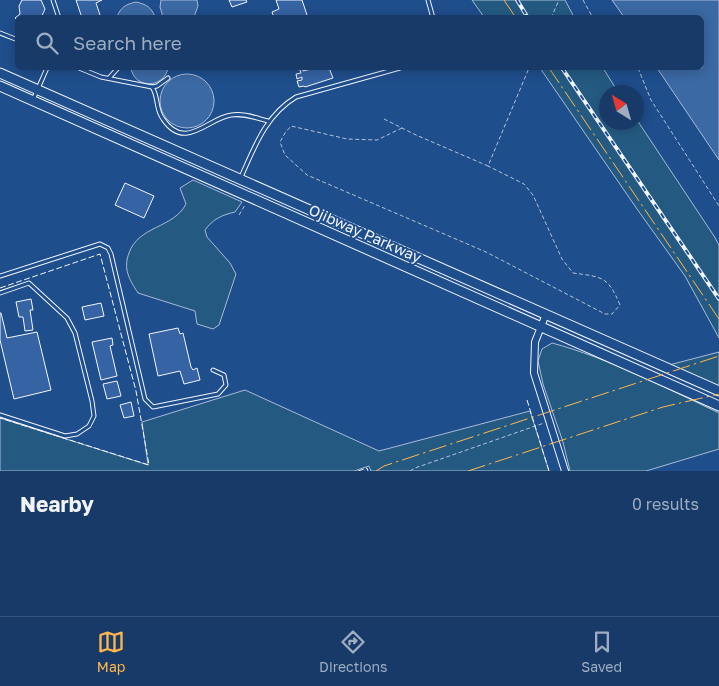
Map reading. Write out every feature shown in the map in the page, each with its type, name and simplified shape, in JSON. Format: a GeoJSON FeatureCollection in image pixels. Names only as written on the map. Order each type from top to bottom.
{"type":"FeatureCollection","features":[{"type":"Feature","properties":{"kind":"main road","name":"Ojibway Parkway"},"geometry":{"type":"LineString","coordinates":[[0,73],[719,391]]}},
{"type":"Feature","properties":{"kind":"main road","name":"Ojibway Parkway"},"geometry":{"type":"LineString","coordinates":[[0,86],[719,406]]}},
{"type":"Feature","properties":{"kind":"street"},"geometry":{"type":"LineString","coordinates":[[546,314],[535,342],[534,373],[565,471]]}},
{"type":"Feature","properties":{"kind":"lane"},"geometry":{"type":"LineString","coordinates":[[53,0],[58,15]]}},
{"type":"Feature","properties":{"kind":"lane"},"geometry":{"type":"LineString","coordinates":[[428,0],[432,15]]}},
{"type":"Feature","properties":{"kind":"lane"},"geometry":{"type":"LineString","coordinates":[[0,33],[15,39]]}},
{"type":"Feature","properties":{"kind":"lane"},"geometry":{"type":"LineString","coordinates":[[32,101],[46,70]]}},
{"type":"Feature","properties":{"kind":"lane"},"geometry":{"type":"LineString","coordinates":[[84,70],[109,79],[152,87],[157,86],[168,78]]}},
{"type":"Feature","properties":{"kind":"lane"},"geometry":{"type":"LineString","coordinates":[[109,79],[116,70]]}},
{"type":"Feature","properties":{"kind":"lane"},"geometry":{"type":"LineString","coordinates":[[247,196],[243,181],[268,121],[287,103],[296,97],[393,70]]}},
{"type":"Feature","properties":{"kind":"lane"},"geometry":{"type":"LineString","coordinates":[[152,87],[155,92],[159,114],[170,128],[179,132],[196,132],[228,115],[244,115],[268,121]]}},
{"type":"Feature","properties":{"kind":"lane"},"geometry":{"type":"LineString","coordinates":[[136,147],[139,134]]}},
{"type":"Feature","properties":{"kind":"lane"},"geometry":{"type":"LineString","coordinates":[[0,276],[100,244],[108,248],[111,254],[145,399],[153,407],[218,394],[226,385],[224,375],[213,370]]}},
{"type":"Feature","properties":{"kind":"lane"},"geometry":{"type":"LineString","coordinates":[[0,293],[29,284],[67,318],[75,333],[94,416],[89,426],[77,434],[65,436],[0,415]]}},
{"type":"Feature","properties":{"kind":"path"},"geometry":{"type":"LineString","coordinates":[[552,15],[559,0]]}},
{"type":"Feature","properties":{"kind":"path"},"geometry":{"type":"LineString","coordinates":[[583,0],[592,15]]}},
{"type":"Feature","properties":{"kind":"path"},"geometry":{"type":"LineString","coordinates":[[488,166],[528,70]]}},
{"type":"Feature","properties":{"kind":"path"},"geometry":{"type":"LineString","coordinates":[[639,70],[651,100],[719,206]]}},
{"type":"Feature","properties":{"kind":"path"},"geometry":{"type":"LineString","coordinates":[[384,119],[524,184],[533,195],[562,259],[573,273],[600,277],[612,288],[620,305],[612,314],[605,314],[486,252],[307,175],[285,155],[280,142],[291,126],[348,139],[377,140],[402,128]]}},
{"type":"Feature","properties":{"kind":"path"},"geometry":{"type":"LineString","coordinates":[[239,215],[247,196]]}},
{"type":"Feature","properties":{"kind":"path"},"geometry":{"type":"LineString","coordinates":[[410,471],[549,421]]}},
{"type":"Feature","properties":{"kind":"shaded area"},"geometry":{"type":"Polygon","coordinates":[[[161,0],[197,0],[198,6],[195,15],[162,15],[160,7],[161,0]]]}},
{"type":"Feature","properties":{"kind":"shaded area"},"geometry":{"type":"Polygon","coordinates":[[[472,0],[565,0],[573,15],[483,15],[472,0]]]}},
{"type":"Feature","properties":{"kind":"shaded area"},"geometry":{"type":"Polygon","coordinates":[[[612,0],[719,0],[719,160],[658,70],[704,70],[704,15],[623,15],[612,0]]]}},
{"type":"Feature","properties":{"kind":"shaded area"},"geometry":{"type":"Polygon","coordinates":[[[136,2],[143,4],[154,15],[118,15],[129,4],[136,2]]]}},
{"type":"Feature","properties":{"kind":"shaded area"},"geometry":{"type":"Polygon","coordinates":[[[132,70],[167,70],[161,80],[149,84],[137,80],[132,70]]]}},
{"type":"Feature","properties":{"kind":"shaded area"},"geometry":{"type":"Polygon","coordinates":[[[541,70],[604,70],[614,85],[599,85],[599,130],[644,130],[719,245],[719,338],[685,276],[541,70]]]}},
{"type":"Feature","properties":{"kind":"shaded area"},"geometry":{"type":"Polygon","coordinates":[[[182,74],[192,74],[206,82],[212,91],[214,101],[212,111],[206,120],[192,128],[182,128],[172,123],[165,116],[160,106],[160,96],[165,86],[172,79],[182,74]]]}},
{"type":"Feature","properties":{"kind":"shaded area"},"geometry":{"type":"Polygon","coordinates":[[[193,180],[242,202],[235,212],[218,218],[205,230],[207,237],[230,263],[236,274],[219,325],[213,329],[197,324],[195,311],[138,293],[127,269],[127,259],[134,244],[140,237],[180,212],[186,204],[180,188],[193,180]]]}},
{"type":"Feature","properties":{"kind":"shaded area"},"geometry":{"type":"Polygon","coordinates":[[[552,343],[615,365],[719,413],[719,449],[646,471],[570,471],[563,442],[543,384],[538,361],[542,349],[552,343]]]}},
{"type":"Feature","properties":{"kind":"shaded area"},"geometry":{"type":"Polygon","coordinates":[[[719,352],[719,387],[669,365],[719,352]]]}},
{"type":"Feature","properties":{"kind":"shaded area"},"geometry":{"type":"Polygon","coordinates":[[[245,390],[379,451],[530,411],[549,471],[371,471],[369,466],[354,471],[0,471],[0,418],[148,465],[142,422],[245,390]]]}},
{"type":"Feature","properties":{"kind":"building"},"geometry":{"type":"Polygon","coordinates":[[[22,0],[41,0],[45,9],[42,15],[19,15],[19,6],[22,0]]]}},
{"type":"Feature","properties":{"kind":"building"},"geometry":{"type":"Polygon","coordinates":[[[76,0],[102,0],[96,3],[100,15],[81,15],[76,0]]]}},
{"type":"Feature","properties":{"kind":"building"},"geometry":{"type":"Polygon","coordinates":[[[229,0],[246,0],[247,2],[232,7],[229,0]]]}},
{"type":"Feature","properties":{"kind":"building"},"geometry":{"type":"Polygon","coordinates":[[[276,0],[302,0],[307,15],[273,15],[272,12],[279,9],[276,0]]]}},
{"type":"Feature","properties":{"kind":"building"},"geometry":{"type":"Polygon","coordinates":[[[300,70],[330,70],[333,78],[305,87],[299,87],[297,81],[302,80],[302,77],[297,79],[296,74],[301,73],[300,70]]]}},
{"type":"Feature","properties":{"kind":"building"},"geometry":{"type":"Polygon","coordinates":[[[125,183],[154,196],[144,218],[115,205],[125,183]]]}},
{"type":"Feature","properties":{"kind":"building"},"geometry":{"type":"Polygon","coordinates":[[[31,299],[33,310],[30,310],[33,330],[25,331],[23,317],[19,317],[16,302],[31,299]]]}},
{"type":"Feature","properties":{"kind":"building"},"geometry":{"type":"Polygon","coordinates":[[[101,303],[104,316],[85,320],[82,307],[101,303]]]}},
{"type":"Feature","properties":{"kind":"building"},"geometry":{"type":"Polygon","coordinates":[[[0,313],[7,338],[37,332],[51,390],[14,399],[0,340],[0,313]]]}},
{"type":"Feature","properties":{"kind":"building"},"geometry":{"type":"Polygon","coordinates":[[[178,328],[180,334],[183,333],[191,367],[193,370],[197,368],[200,380],[184,384],[180,371],[158,376],[149,334],[178,328]]]}},
{"type":"Feature","properties":{"kind":"building"},"geometry":{"type":"Polygon","coordinates":[[[112,338],[113,345],[110,346],[117,376],[101,380],[92,342],[112,338]]]}},
{"type":"Feature","properties":{"kind":"building"},"geometry":{"type":"Polygon","coordinates":[[[117,381],[121,396],[107,399],[103,384],[117,381]]]}},
{"type":"Feature","properties":{"kind":"building"},"geometry":{"type":"Polygon","coordinates":[[[131,402],[134,416],[124,418],[120,405],[131,402]]]}},
{"type":"Feature","properties":{"kind":"railway"},"geometry":{"type":"LineString","coordinates":[[517,0],[526,15]]}},
{"type":"Feature","properties":{"kind":"railway"},"geometry":{"type":"LineString","coordinates":[[563,70],[719,299]]}},
{"type":"Feature","properties":{"kind":"fence"},"geometry":{"type":"LineString","coordinates":[[0,288],[100,254],[136,391],[149,465],[0,418]]}},
{"type":"Feature","properties":{"kind":"fence"},"geometry":{"type":"LineString","coordinates":[[527,400],[549,471]]}},
{"type":"Feature","properties":{"kind":"fence"},"geometry":{"type":"LineString","coordinates":[[358,471],[367,468],[368,471]]}},
{"type":"Feature","properties":{"kind":"power"},"geometry":{"type":"LineString","coordinates":[[504,0],[514,15]]}},
{"type":"Feature","properties":{"kind":"power"},"geometry":{"type":"LineString","coordinates":[[550,70],[719,319]]}},
{"type":"Feature","properties":{"kind":"power"},"geometry":{"type":"LineString","coordinates":[[376,471],[384,466],[719,356]]}},
{"type":"Feature","properties":{"kind":"power"},"geometry":{"type":"LineString","coordinates":[[468,471],[663,407],[719,394]]}}]}
